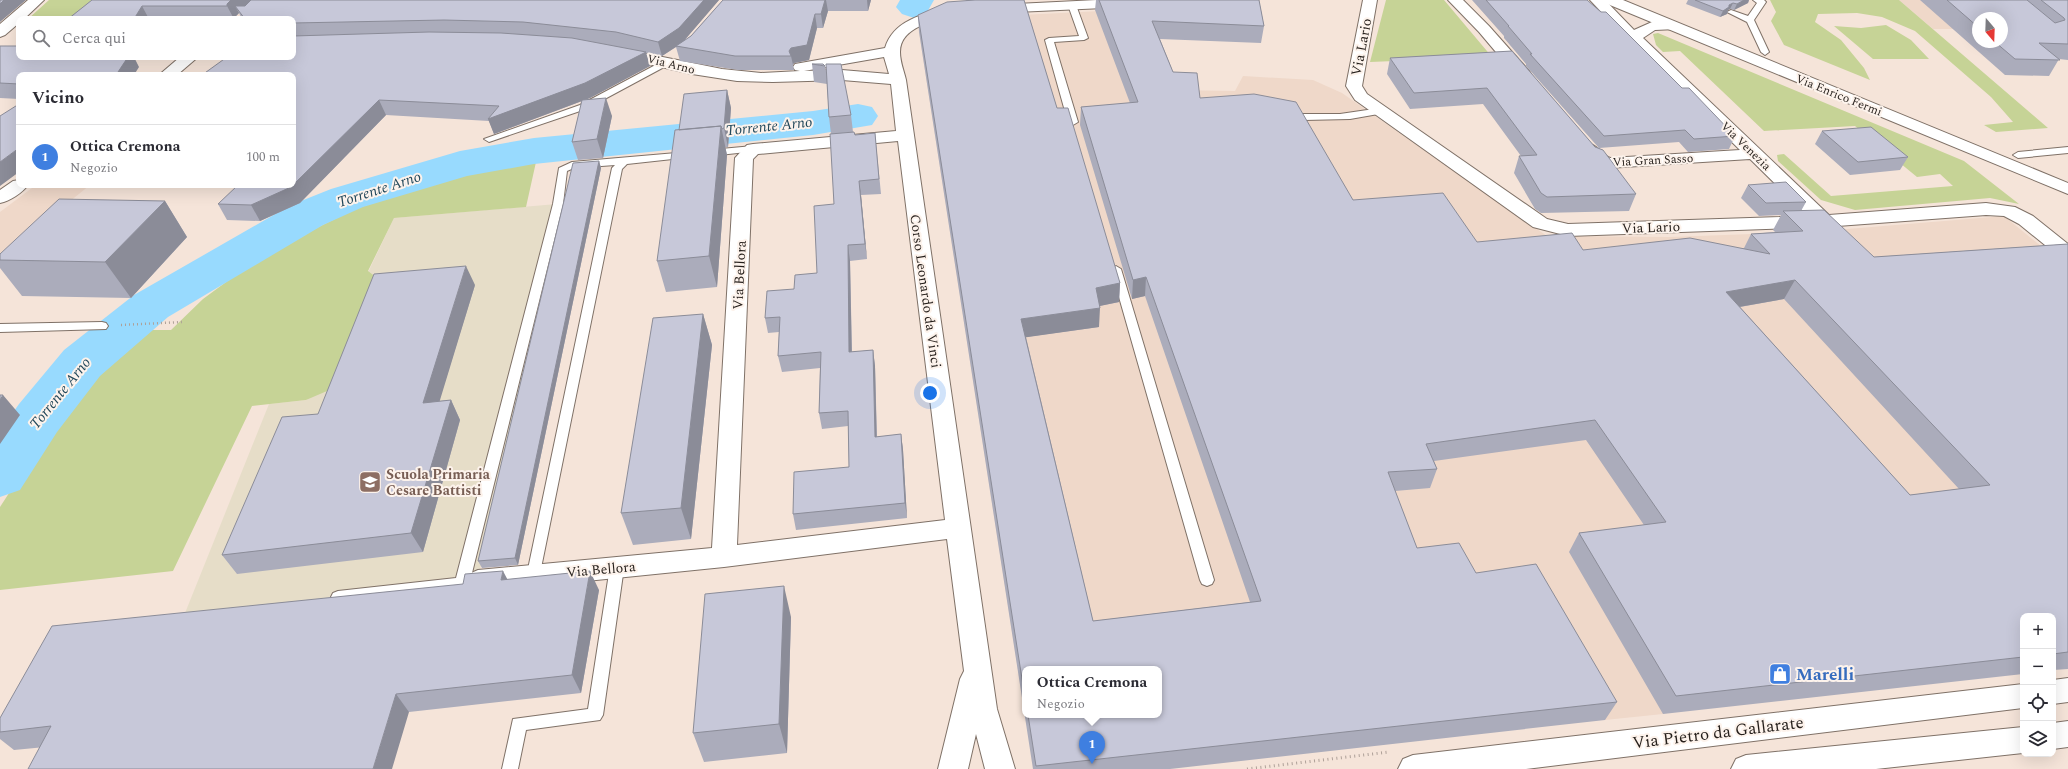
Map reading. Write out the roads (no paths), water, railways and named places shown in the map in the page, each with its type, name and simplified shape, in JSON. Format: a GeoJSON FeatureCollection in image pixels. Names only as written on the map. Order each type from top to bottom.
{"type":"FeatureCollection","features":[{"type":"Feature","properties":{"kind":"street"},"geometry":{"type":"LineString","coordinates":[[18,16],[37,0]]}},
{"type":"Feature","properties":{"kind":"street","name":"Via Lario"},"geometry":{"type":"LineString","coordinates":[[1370,0],[1354,86],[1361,97],[1540,223],[1568,230],[1824,221],[1986,209],[2008,211],[2026,220],[2068,254]]}},
{"type":"Feature","properties":{"kind":"street"},"geometry":{"type":"LineString","coordinates":[[1455,0],[1484,29],[1535,88]]}},
{"type":"Feature","properties":{"kind":"street","name":"Via Venezia"},"geometry":{"type":"LineString","coordinates":[[1597,0],[1633,37],[1824,221]]}},
{"type":"Feature","properties":{"kind":"street","name":"Via Enrico Fermi"},"geometry":{"type":"LineString","coordinates":[[1610,0],[2068,189]]}},
{"type":"Feature","properties":{"kind":"street","name":"Via Enrico Fermi"},"geometry":{"type":"LineString","coordinates":[[1637,0],[2068,175]]}},
{"type":"Feature","properties":{"kind":"street"},"geometry":{"type":"LineString","coordinates":[[981,10],[1023,4],[1072,5],[1143,2]]}},
{"type":"Feature","properties":{"kind":"street"},"geometry":{"type":"LineString","coordinates":[[892,51],[895,40],[905,29],[917,21],[940,14],[966,11]]}},
{"type":"Feature","properties":{"kind":"street"},"geometry":{"type":"LineString","coordinates":[[0,32],[16,18]]}},
{"type":"Feature","properties":{"kind":"street"},"geometry":{"type":"LineString","coordinates":[[1633,37],[1652,26],[1671,26]]}},
{"type":"Feature","properties":{"kind":"street","name":"Via Arno"},"geometry":{"type":"LineString","coordinates":[[606,50],[648,58],[663,64],[699,72],[762,78],[835,75],[898,80]]}},
{"type":"Feature","properties":{"kind":"street"},"geometry":{"type":"LineString","coordinates":[[663,64],[681,51]]}},
{"type":"Feature","properties":{"kind":"street","name":"Via Arno"},"geometry":{"type":"LineString","coordinates":[[762,78],[834,59],[892,51]]}},
{"type":"Feature","properties":{"kind":"street","name":"Corso Leonardo da Vinci"},"geometry":{"type":"LineString","coordinates":[[892,51],[906,135],[977,668],[984,709],[1000,769]]}},
{"type":"Feature","properties":{"kind":"street"},"geometry":{"type":"LineString","coordinates":[[171,72],[186,60]]}},
{"type":"Feature","properties":{"kind":"street","name":"Via Gran Sasso"},"geometry":{"type":"LineString","coordinates":[[1576,134],[1596,158],[1608,163],[1754,154]]}},
{"type":"Feature","properties":{"kind":"street"},"geometry":{"type":"LineString","coordinates":[[753,149],[906,135]]}},
{"type":"Feature","properties":{"kind":"street","name":"Via Bellora"},"geometry":{"type":"LineString","coordinates":[[724,557],[744,158],[753,149]]}},
{"type":"Feature","properties":{"kind":"street"},"geometry":{"type":"LineString","coordinates":[[0,198],[16,187]]}},
{"type":"Feature","properties":{"kind":"street","name":"Via Bellora"},"geometry":{"type":"LineString","coordinates":[[470,582],[534,574],[724,557],[958,528]]}},
{"type":"Feature","properties":{"kind":"street","name":"Corso Leonardo da Vinci"},"geometry":{"type":"LineString","coordinates":[[953,769],[977,668]]}},
{"type":"Feature","properties":{"kind":"street"},"geometry":{"type":"LineString","coordinates":[[2056,692],[2068,690]]}},
{"type":"Feature","properties":{"kind":"street","name":"Via Pietro da Gallarate"},"geometry":{"type":"LineString","coordinates":[[1413,769],[2020,696]]}},
{"type":"Feature","properties":{"kind":"street"},"geometry":{"type":"LineString","coordinates":[[2056,736],[2068,734]]}},
{"type":"Feature","properties":{"kind":"street"},"geometry":{"type":"LineString","coordinates":[[1746,769],[2020,740]]}},
{"type":"Feature","properties":{"kind":"street"},"geometry":{"type":"LineString","coordinates":[[1786,764],[1819,769]]}},
{"type":"Feature","properties":{"kind":"lane"},"geometry":{"type":"LineString","coordinates":[[1750,20],[1762,2],[1758,0]]}},
{"type":"Feature","properties":{"kind":"lane"},"geometry":{"type":"LineString","coordinates":[[1072,5],[1084,38],[1049,40],[1075,131]]}},
{"type":"Feature","properties":{"kind":"lane"},"geometry":{"type":"LineString","coordinates":[[1731,12],[1750,20],[1765,52]]}},
{"type":"Feature","properties":{"kind":"lane"},"geometry":{"type":"LineString","coordinates":[[489,139],[583,107],[663,64]]}},
{"type":"Feature","properties":{"kind":"lane"},"geometry":{"type":"LineString","coordinates":[[1307,130],[1295,116],[1334,118],[1363,116],[1381,111]]}},
{"type":"Feature","properties":{"kind":"lane"},"geometry":{"type":"LineString","coordinates":[[321,599],[470,582],[558,204],[562,170],[572,165],[753,149]]}},
{"type":"Feature","properties":{"kind":"lane"},"geometry":{"type":"LineString","coordinates":[[2018,155],[2068,150]]}},
{"type":"Feature","properties":{"kind":"lane"},"geometry":{"type":"LineString","coordinates":[[534,574],[618,168],[624,161]]}},
{"type":"Feature","properties":{"kind":"lane"},"geometry":{"type":"LineString","coordinates":[[1113,260],[1207,580]]}},
{"type":"Feature","properties":{"kind":"lane"},"geometry":{"type":"LineString","coordinates":[[0,328],[102,326]]}},
{"type":"Feature","properties":{"kind":"lane"},"geometry":{"type":"LineString","coordinates":[[510,769],[519,724],[595,715],[617,567]]}},
{"type":"Feature","properties":{"kind":"waterway","name":"Torrente Arno"},"geometry":{"type":"LineString","coordinates":[[914,7],[917,0]]}},
{"type":"Feature","properties":{"kind":"waterway","name":"Torrente Arno"},"geometry":{"type":"LineString","coordinates":[[0,475],[38,418],[82,363],[151,306],[307,215],[347,198],[460,164],[534,151],[813,123],[858,116]]}},
{"type":"Feature","properties":{"kind":"place","name":"Scuola Primaria Cesare Battisti"},"geometry":{"type":"Point","coordinates":[370,482]}},
{"type":"Feature","properties":{"kind":"place","name":"Marelli"},"geometry":{"type":"Point","coordinates":[1780,674]}},
{"type":"Feature","properties":{"kind":"place","name":"Ottica Cremona"},"geometry":{"type":"Point","coordinates":[1092,764]}}]}
